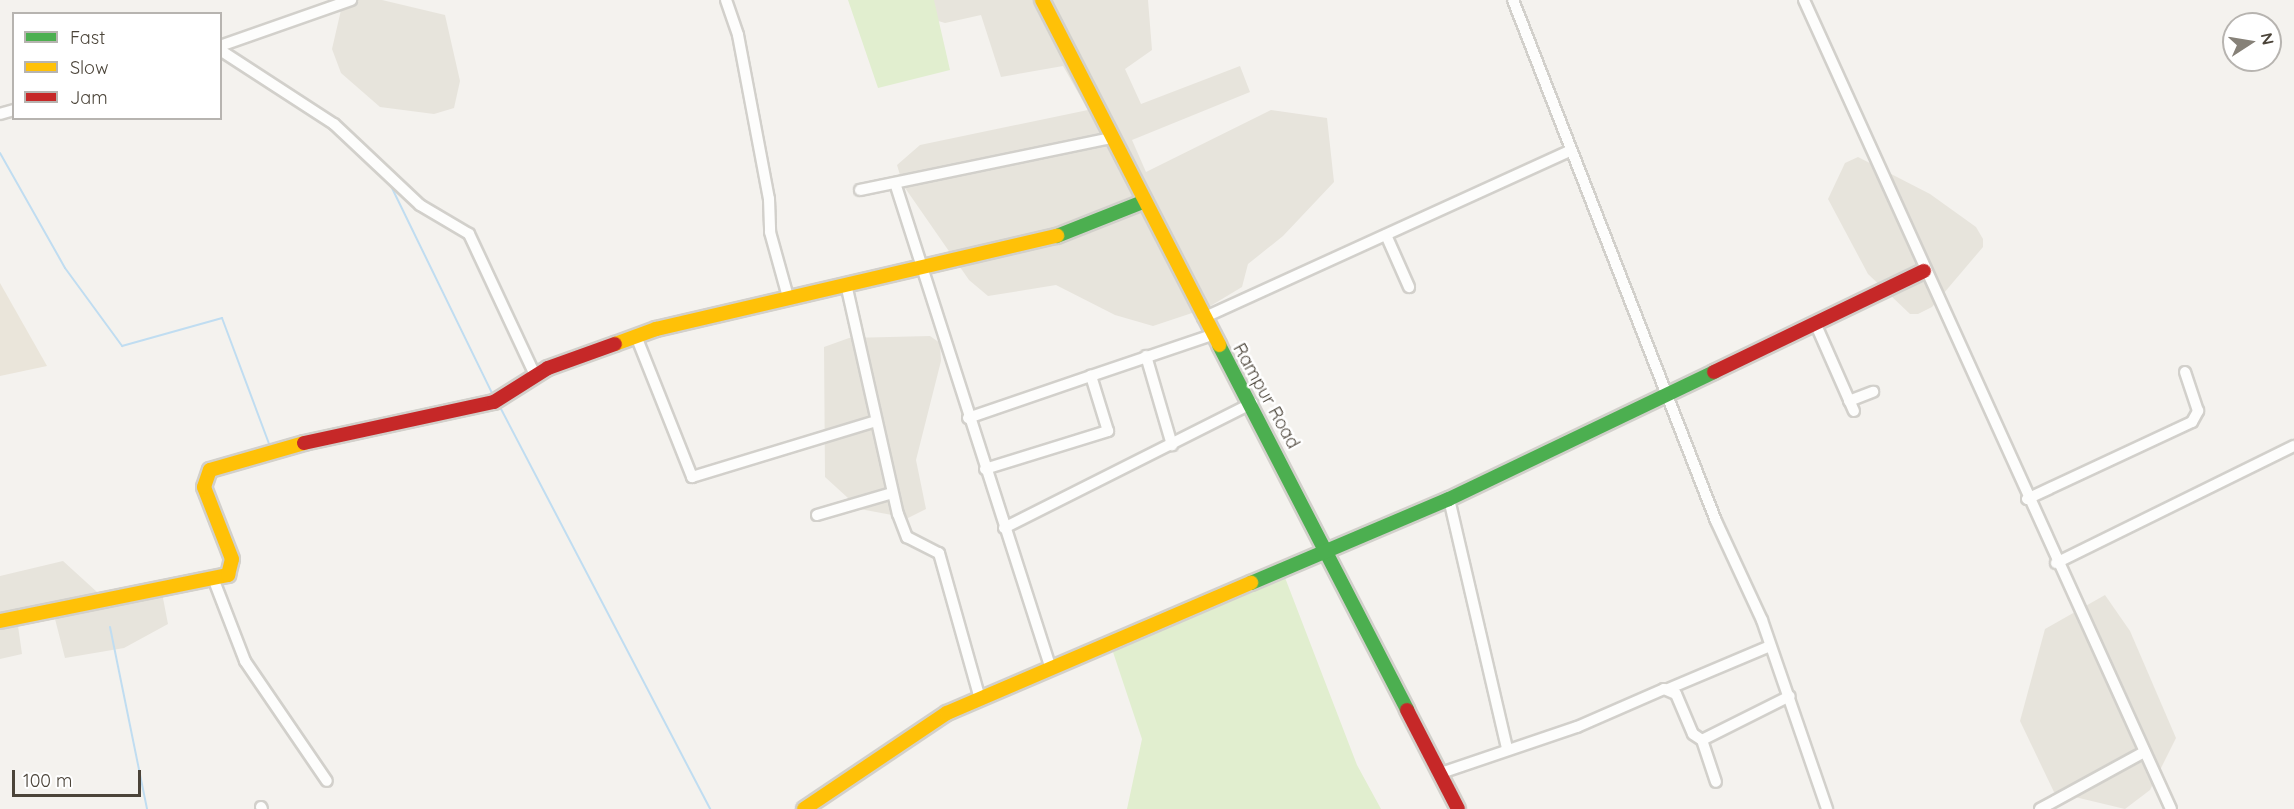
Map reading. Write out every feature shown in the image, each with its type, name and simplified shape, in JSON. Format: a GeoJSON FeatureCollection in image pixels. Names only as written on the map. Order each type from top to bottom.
{"type":"FeatureCollection","features":[{"type":"Feature","properties":{"kind":"street"},"geometry":{"type":"LineString","coordinates":[[222,47],[351,0]]}},
{"type":"Feature","properties":{"kind":"street"},"geometry":{"type":"LineString","coordinates":[[726,0],[738,35],[770,232],[788,297]]}},
{"type":"Feature","properties":{"kind":"street","name":"Rampur Road"},"geometry":{"type":"LineString","coordinates":[[1042,0],[1143,202],[1212,335],[1252,403],[1458,809]]}},
{"type":"Feature","properties":{"kind":"street"},"geometry":{"type":"LineString","coordinates":[[1513,0],[1667,397],[1790,696],[1827,809]]}},
{"type":"Feature","properties":{"kind":"street"},"geometry":{"type":"LineString","coordinates":[[1803,0],[2056,563],[2171,809]]}},
{"type":"Feature","properties":{"kind":"street"},"geometry":{"type":"LineString","coordinates":[[222,49],[334,123],[420,205],[469,234],[535,375]]}},
{"type":"Feature","properties":{"kind":"street"},"geometry":{"type":"LineString","coordinates":[[860,190],[896,186],[1112,138]]}},
{"type":"Feature","properties":{"kind":"street"},"geometry":{"type":"LineString","coordinates":[[1203,318],[1570,151]]}},
{"type":"Feature","properties":{"kind":"street"},"geometry":{"type":"LineString","coordinates":[[896,186],[918,269],[1051,669]]}},
{"type":"Feature","properties":{"kind":"street"},"geometry":{"type":"LineString","coordinates":[[0,621],[228,575],[232,559],[204,487],[210,470],[353,429],[494,402],[535,375],[636,336],[788,297],[918,269],[1079,230],[1143,202]]}},
{"type":"Feature","properties":{"kind":"street"},"geometry":{"type":"LineString","coordinates":[[1386,235],[1409,287]]}},
{"type":"Feature","properties":{"kind":"street"},"geometry":{"type":"LineString","coordinates":[[804,809],[947,713],[1327,549],[1449,499],[1667,397],[1924,272]]}},
{"type":"Feature","properties":{"kind":"street"},"geometry":{"type":"LineString","coordinates":[[846,284],[873,422],[892,493],[907,537],[933,547],[944,567],[980,699]]}},
{"type":"Feature","properties":{"kind":"street"},"geometry":{"type":"LineString","coordinates":[[1816,325],[1852,406],[1873,392]]}},
{"type":"Feature","properties":{"kind":"street"},"geometry":{"type":"LineString","coordinates":[[968,418],[1212,335]]}},
{"type":"Feature","properties":{"kind":"street"},"geometry":{"type":"LineString","coordinates":[[636,336],[692,477],[873,422]]}},
{"type":"Feature","properties":{"kind":"street"},"geometry":{"type":"LineString","coordinates":[[1146,356],[1172,445]]}},
{"type":"Feature","properties":{"kind":"street"},"geometry":{"type":"LineString","coordinates":[[2028,499],[2192,422],[2198,411],[2185,372]]}},
{"type":"Feature","properties":{"kind":"street"},"geometry":{"type":"LineString","coordinates":[[985,469],[1108,430],[1091,376]]}},
{"type":"Feature","properties":{"kind":"street"},"geometry":{"type":"LineString","coordinates":[[1004,528],[1252,403]]}},
{"type":"Feature","properties":{"kind":"street"},"geometry":{"type":"LineString","coordinates":[[2056,563],[2294,446]]}},
{"type":"Feature","properties":{"kind":"street"},"geometry":{"type":"LineString","coordinates":[[817,515],[892,493]]}},
{"type":"Feature","properties":{"kind":"street"},"geometry":{"type":"LineString","coordinates":[[1449,499],[1507,748]]}},
{"type":"Feature","properties":{"kind":"street"},"geometry":{"type":"LineString","coordinates":[[213,578],[245,662],[327,782]]}},
{"type":"Feature","properties":{"kind":"street"},"geometry":{"type":"LineString","coordinates":[[1440,773],[1668,689],[1770,646]]}},
{"type":"Feature","properties":{"kind":"street"},"geometry":{"type":"LineString","coordinates":[[1668,689],[1676,694],[1693,734],[1702,740],[1716,782]]}},
{"type":"Feature","properties":{"kind":"street"},"geometry":{"type":"LineString","coordinates":[[1702,740],[1790,696]]}},
{"type":"Feature","properties":{"kind":"street"},"geometry":{"type":"LineString","coordinates":[[2040,809],[2144,752]]}},
{"type":"Feature","properties":{"kind":"shaded area"},"geometry":{"type":"Polygon","coordinates":[[[355,0],[382,0],[445,15],[460,81],[454,108],[434,114],[380,107],[341,73],[332,49],[341,10],[355,0]]]}},
{"type":"Feature","properties":{"kind":"shaded area"},"geometry":{"type":"Polygon","coordinates":[[[869,0],[1148,0],[1152,50],[1125,69],[1141,104],[1240,66],[1250,92],[1132,140],[1146,172],[1271,110],[1327,118],[1334,182],[1283,236],[1248,264],[1242,287],[1207,308],[1153,326],[1115,315],[1056,285],[988,296],[969,280],[903,185],[897,165],[920,145],[1088,110],[1063,66],[1001,77],[981,15],[945,23],[869,0]]]}},
{"type":"Feature","properties":{"kind":"shaded area"},"geometry":{"type":"Polygon","coordinates":[[[1858,157],[1930,194],[1976,227],[1983,239],[1983,247],[1932,307],[1918,314],[1910,314],[1868,274],[1828,199],[1845,163],[1858,157]]]}},
{"type":"Feature","properties":{"kind":"shaded area"},"geometry":{"type":"Polygon","coordinates":[[[0,283],[47,366],[0,376],[0,283]]]}},
{"type":"Feature","properties":{"kind":"shaded area"},"geometry":{"type":"Polygon","coordinates":[[[930,336],[940,343],[941,361],[916,460],[926,509],[908,518],[860,509],[825,477],[824,347],[849,338],[930,336]]]}},
{"type":"Feature","properties":{"kind":"shaded area"},"geometry":{"type":"Polygon","coordinates":[[[63,561],[108,602],[162,593],[168,624],[124,648],[65,658],[55,619],[18,626],[22,654],[0,659],[0,576],[63,561]]]}},
{"type":"Feature","properties":{"kind":"shaded area"},"geometry":{"type":"Polygon","coordinates":[[[2105,595],[2130,631],[2176,738],[2150,790],[2125,809],[2054,792],[2020,721],[2045,629],[2105,595]]]}},
{"type":"Feature","properties":{"kind":"green space"},"geometry":{"type":"Polygon","coordinates":[[[848,0],[934,0],[950,70],[878,88],[848,0]]]}},
{"type":"Feature","properties":{"kind":"green space"},"geometry":{"type":"Polygon","coordinates":[[[1284,575],[1357,765],[1381,809],[1127,809],[1142,739],[1112,649],[1284,575]]]}},
{"type":"Feature","properties":{"kind":"waterway"},"geometry":{"type":"LineString","coordinates":[[0,153],[65,268],[122,346],[222,318],[269,444]]}},
{"type":"Feature","properties":{"kind":"waterway"},"geometry":{"type":"LineString","coordinates":[[391,186],[493,395]]}},
{"type":"Feature","properties":{"kind":"waterway"},"geometry":{"type":"LineString","coordinates":[[500,407],[710,809]]}},
{"type":"Feature","properties":{"kind":"waterway"},"geometry":{"type":"LineString","coordinates":[[110,627],[147,809]]}},
{"type":"Feature","properties":{"kind":"traffic: fast"},"geometry":{"type":"LineString","coordinates":[[1057,236],[1143,202]]}},
{"type":"Feature","properties":{"kind":"traffic: fast"},"geometry":{"type":"LineString","coordinates":[[1219,345],[1407,710]]}},
{"type":"Feature","properties":{"kind":"traffic: fast"},"geometry":{"type":"LineString","coordinates":[[1251,583],[1449,499],[1714,372]]}},
{"type":"Feature","properties":{"kind":"traffic: slow"},"geometry":{"type":"LineString","coordinates":[[1042,0],[1219,345]]}},
{"type":"Feature","properties":{"kind":"traffic: slow"},"geometry":{"type":"LineString","coordinates":[[615,344],[656,329],[1057,236]]}},
{"type":"Feature","properties":{"kind":"traffic: slow"},"geometry":{"type":"LineString","coordinates":[[0,621],[228,575],[232,559],[204,487],[210,470],[304,443]]}},
{"type":"Feature","properties":{"kind":"traffic: slow"},"geometry":{"type":"LineString","coordinates":[[804,809],[947,713],[1251,583]]}},
{"type":"Feature","properties":{"kind":"traffic: jam"},"geometry":{"type":"LineString","coordinates":[[1714,372],[1924,271]]}},
{"type":"Feature","properties":{"kind":"traffic: jam"},"geometry":{"type":"LineString","coordinates":[[304,443],[494,402],[548,368],[615,344]]}},
{"type":"Feature","properties":{"kind":"traffic: jam"},"geometry":{"type":"LineString","coordinates":[[1407,710],[1458,809]]}}]}
